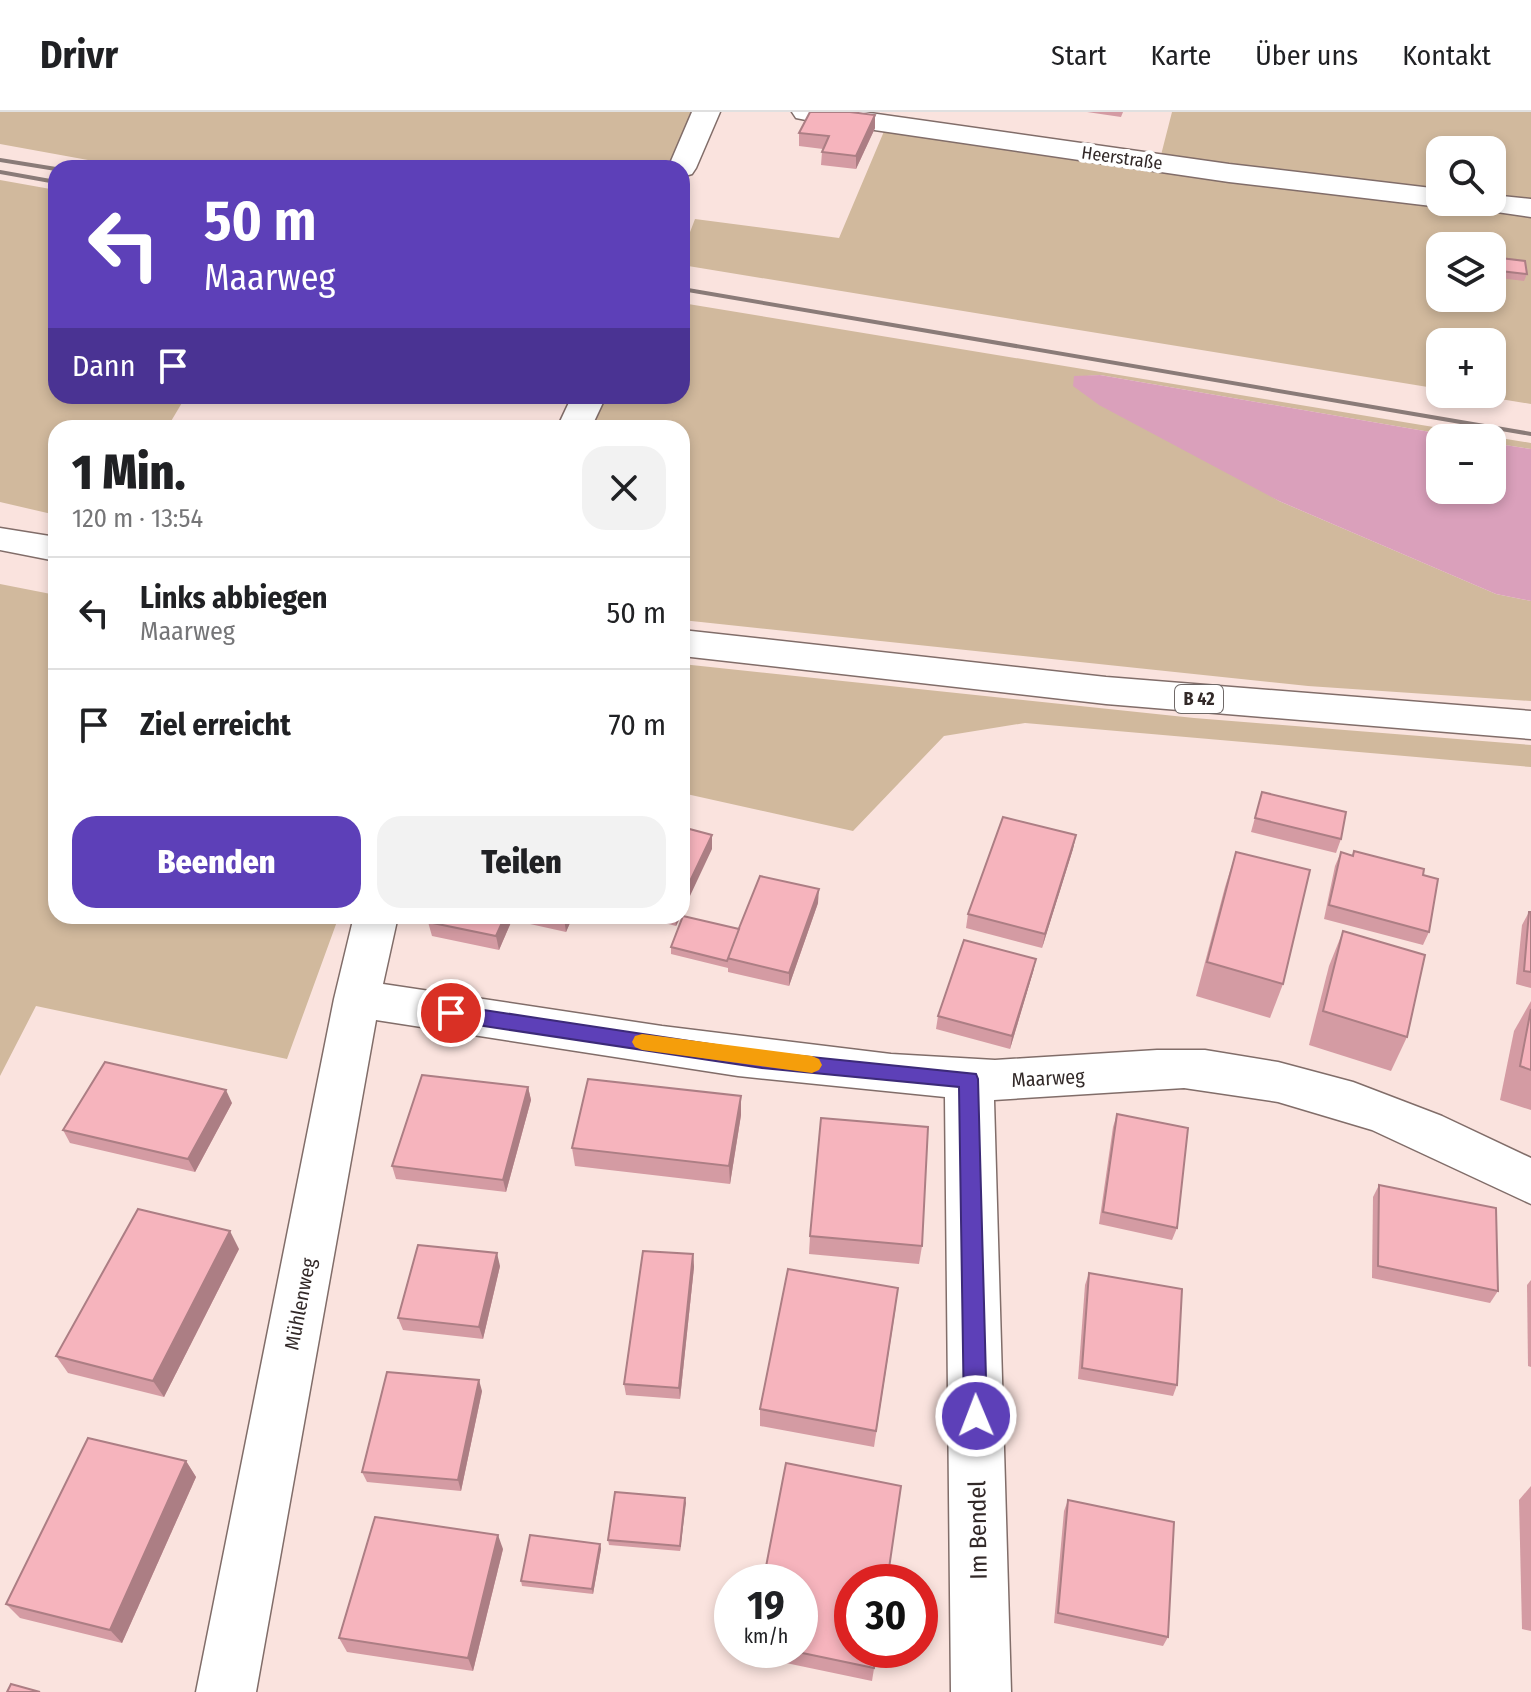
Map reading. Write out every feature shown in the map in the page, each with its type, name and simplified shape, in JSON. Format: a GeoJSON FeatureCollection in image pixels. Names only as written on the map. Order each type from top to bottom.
{"type":"FeatureCollection","features":[{"type":"Feature","properties":{"kind":"street"},"geometry":{"type":"LineString","coordinates":[[685,160],[706,112]]}},
{"type":"Feature","properties":{"kind":"street","name":"Heerstraße"},"geometry":{"type":"LineString","coordinates":[[806,112],[1197,169],[1426,196]]}},
{"type":"Feature","properties":{"kind":"street"},"geometry":{"type":"LineString","coordinates":[[1506,205],[1531,208]]}},
{"type":"Feature","properties":{"kind":"street"},"geometry":{"type":"LineString","coordinates":[[0,539],[48,548]]}},
{"type":"Feature","properties":{"kind":"street","name":"B 42"},"geometry":{"type":"LineString","coordinates":[[690,644],[867,666],[1322,712],[1531,725]]}},
{"type":"Feature","properties":{"kind":"street","name":"Mühlenweg"},"geometry":{"type":"LineString","coordinates":[[226,1692],[357,999],[374,924]]}},
{"type":"Feature","properties":{"kind":"street","name":"Maarweg"},"geometry":{"type":"LineString","coordinates":[[357,999],[762,1060],[969,1079],[1020,1080],[1187,1068],[1263,1078],[1344,1097],[1411,1122],[1531,1182]]}},
{"type":"Feature","properties":{"kind":"street","name":"Im Bendel"},"geometry":{"type":"LineString","coordinates":[[969,1079],[981,1692]]}},
{"type":"Feature","properties":{"kind":"shaded area"},"geometry":{"type":"Polygon","coordinates":[[[0,112],[698,112],[674,160],[88,160],[0,144],[0,112]]]}},
{"type":"Feature","properties":{"kind":"shaded area"},"geometry":{"type":"Polygon","coordinates":[[[1172,112],[1531,112],[1531,202],[1506,199],[1506,136],[1426,136],[1426,189],[1161,155],[1172,112]]]}},
{"type":"Feature","properties":{"kind":"shaded area"},"geometry":{"type":"Polygon","coordinates":[[[885,129],[1426,203],[1426,216],[1506,216],[1506,212],[1531,215],[1531,404],[1506,400],[1506,328],[1426,328],[1426,387],[690,266],[690,232],[695,219],[839,238],[885,129]]]}},
{"type":"Feature","properties":{"kind":"shaded area"},"geometry":{"type":"Polygon","coordinates":[[[0,180],[48,189],[48,404],[181,404],[172,420],[48,420],[48,513],[0,502],[0,180]]]}},
{"type":"Feature","properties":{"kind":"shaded area"},"geometry":{"type":"Polygon","coordinates":[[[690,304],[1426,426],[1426,431],[1100,375],[1074,377],[1279,501],[1496,594],[1531,601],[1531,701],[1308,686],[690,621],[690,420],[596,420],[602,404],[690,404],[690,304]]]}},
{"type":"Feature","properties":{"kind":"shaded area"},"geometry":{"type":"Polygon","coordinates":[[[1100,375],[1426,431],[1426,504],[1506,504],[1506,445],[1531,449],[1531,601],[1496,594],[1279,501],[1099,405],[1073,386],[1074,376],[1100,375]]]}},
{"type":"Feature","properties":{"kind":"shaded area"},"geometry":{"type":"Polygon","coordinates":[[[1506,439],[1531,443],[1531,449],[1506,445],[1506,439]]]}},
{"type":"Feature","properties":{"kind":"shaded area"},"geometry":{"type":"Polygon","coordinates":[[[0,584],[48,593],[48,924],[336,924],[287,1059],[36,1006],[0,1076],[0,584]]]}},
{"type":"Feature","properties":{"kind":"shaded area"},"geometry":{"type":"Polygon","coordinates":[[[690,665],[1194,718],[1531,745],[1531,767],[1025,723],[944,736],[853,831],[690,795],[690,665]]]}},
{"type":"Feature","properties":{"kind":"building"},"geometry":{"type":"Polygon","coordinates":[[[810,112],[875,115],[856,156],[822,152],[829,136],[799,133],[810,112]]]}},
{"type":"Feature","properties":{"kind":"building"},"geometry":{"type":"Polygon","coordinates":[[[1506,259],[1525,261],[1527,274],[1506,272],[1506,259]]]}},
{"type":"Feature","properties":{"kind":"building"},"geometry":{"type":"Polygon","coordinates":[[[1262,792],[1346,812],[1341,839],[1255,818],[1262,792]]]}},
{"type":"Feature","properties":{"kind":"building"},"geometry":{"type":"Polygon","coordinates":[[[1003,817],[1076,835],[1045,934],[968,914],[1003,817]]]}},
{"type":"Feature","properties":{"kind":"building"},"geometry":{"type":"Polygon","coordinates":[[[690,829],[712,835],[690,881],[690,829]]]}},
{"type":"Feature","properties":{"kind":"building"},"geometry":{"type":"Polygon","coordinates":[[[1354,851],[1424,869],[1423,875],[1438,879],[1429,932],[1329,905],[1341,852],[1353,856],[1354,851]]]}},
{"type":"Feature","properties":{"kind":"building"},"geometry":{"type":"Polygon","coordinates":[[[1236,852],[1310,870],[1283,984],[1207,962],[1236,852]]]}},
{"type":"Feature","properties":{"kind":"building"},"geometry":{"type":"Polygon","coordinates":[[[760,876],[819,889],[789,973],[727,958],[760,876]]]}},
{"type":"Feature","properties":{"kind":"building"},"geometry":{"type":"Polygon","coordinates":[[[1531,912],[1531,972],[1524,971],[1531,912]]]}},
{"type":"Feature","properties":{"kind":"building"},"geometry":{"type":"Polygon","coordinates":[[[690,918],[739,929],[727,961],[671,947],[680,924],[690,924],[690,918]]]}},
{"type":"Feature","properties":{"kind":"building"},"geometry":{"type":"Polygon","coordinates":[[[438,924],[501,924],[496,936],[438,924]]]}},
{"type":"Feature","properties":{"kind":"building"},"geometry":{"type":"Polygon","coordinates":[[[1343,931],[1425,955],[1407,1037],[1323,1011],[1343,931]]]}},
{"type":"Feature","properties":{"kind":"building"},"geometry":{"type":"Polygon","coordinates":[[[964,940],[1036,959],[1012,1036],[938,1016],[964,940]]]}},
{"type":"Feature","properties":{"kind":"building"},"geometry":{"type":"Polygon","coordinates":[[[1531,1009],[1531,1070],[1520,1066],[1531,1009]]]}},
{"type":"Feature","properties":{"kind":"building"},"geometry":{"type":"Polygon","coordinates":[[[105,1062],[226,1090],[188,1159],[63,1130],[105,1062]]]}},
{"type":"Feature","properties":{"kind":"building"},"geometry":{"type":"Polygon","coordinates":[[[422,1075],[528,1087],[503,1180],[392,1166],[422,1075]]]}},
{"type":"Feature","properties":{"kind":"building"},"geometry":{"type":"Polygon","coordinates":[[[588,1079],[741,1096],[729,1166],[572,1148],[588,1079]]]}},
{"type":"Feature","properties":{"kind":"building"},"geometry":{"type":"Polygon","coordinates":[[[1117,1114],[1188,1128],[1177,1228],[1103,1212],[1117,1114]]]}},
{"type":"Feature","properties":{"kind":"building"},"geometry":{"type":"Polygon","coordinates":[[[821,1118],[928,1127],[922,1246],[810,1236],[821,1118]]]}},
{"type":"Feature","properties":{"kind":"building"},"geometry":{"type":"Polygon","coordinates":[[[1379,1185],[1496,1208],[1498,1291],[1378,1266],[1379,1185]]]}},
{"type":"Feature","properties":{"kind":"building"},"geometry":{"type":"Polygon","coordinates":[[[138,1209],[230,1231],[153,1381],[56,1356],[138,1209]]]}},
{"type":"Feature","properties":{"kind":"building"},"geometry":{"type":"Polygon","coordinates":[[[418,1245],[497,1253],[479,1327],[398,1318],[418,1245]]]}},
{"type":"Feature","properties":{"kind":"building"},"geometry":{"type":"Polygon","coordinates":[[[643,1251],[693,1254],[679,1388],[624,1384],[643,1251]]]}},
{"type":"Feature","properties":{"kind":"building"},"geometry":{"type":"Polygon","coordinates":[[[788,1269],[898,1288],[876,1431],[760,1409],[788,1269]]]}},
{"type":"Feature","properties":{"kind":"building"},"geometry":{"type":"Polygon","coordinates":[[[1089,1273],[1182,1289],[1177,1385],[1082,1368],[1089,1273]]]}},
{"type":"Feature","properties":{"kind":"building"},"geometry":{"type":"Polygon","coordinates":[[[387,1372],[479,1380],[458,1480],[362,1472],[387,1372]]]}},
{"type":"Feature","properties":{"kind":"building"},"geometry":{"type":"Polygon","coordinates":[[[88,1438],[186,1461],[110,1630],[6,1604],[88,1438]]]}},
{"type":"Feature","properties":{"kind":"building"},"geometry":{"type":"Polygon","coordinates":[[[786,1463],[901,1486],[890,1564],[834,1564],[834,1660],[818,1656],[818,1564],[766,1564],[786,1463]]]}},
{"type":"Feature","properties":{"kind":"building"},"geometry":{"type":"Polygon","coordinates":[[[615,1492],[685,1498],[680,1546],[608,1540],[615,1492]]]}},
{"type":"Feature","properties":{"kind":"building"},"geometry":{"type":"Polygon","coordinates":[[[1068,1500],[1174,1522],[1168,1637],[1058,1613],[1068,1500]]]}},
{"type":"Feature","properties":{"kind":"building"},"geometry":{"type":"Polygon","coordinates":[[[375,1517],[498,1535],[468,1658],[339,1638],[375,1517]]]}},
{"type":"Feature","properties":{"kind":"building"},"geometry":{"type":"Polygon","coordinates":[[[530,1535],[600,1544],[592,1589],[521,1581],[530,1535]]]}},
{"type":"Feature","properties":{"kind":"building"},"geometry":{"type":"Polygon","coordinates":[[[11,1684],[40,1692],[7,1692],[11,1684]]]}},
{"type":"Feature","properties":{"kind":"railway"},"geometry":{"type":"LineString","coordinates":[[0,160],[48,168]]}},
{"type":"Feature","properties":{"kind":"railway"},"geometry":{"type":"LineString","coordinates":[[0,172],[48,181]]}},
{"type":"Feature","properties":{"kind":"railway"},"geometry":{"type":"LineString","coordinates":[[690,290],[1531,434]]}},
{"type":"Feature","properties":{"kind":"slow traffic"},"geometry":{"type":"LineString","coordinates":[[642,1042],[812,1065]]}},
{"type":"Feature","properties":{"kind":"route"},"geometry":{"type":"LineString","coordinates":[[451,1013],[762,1060],[969,1079],[976,1416]]}}]}
